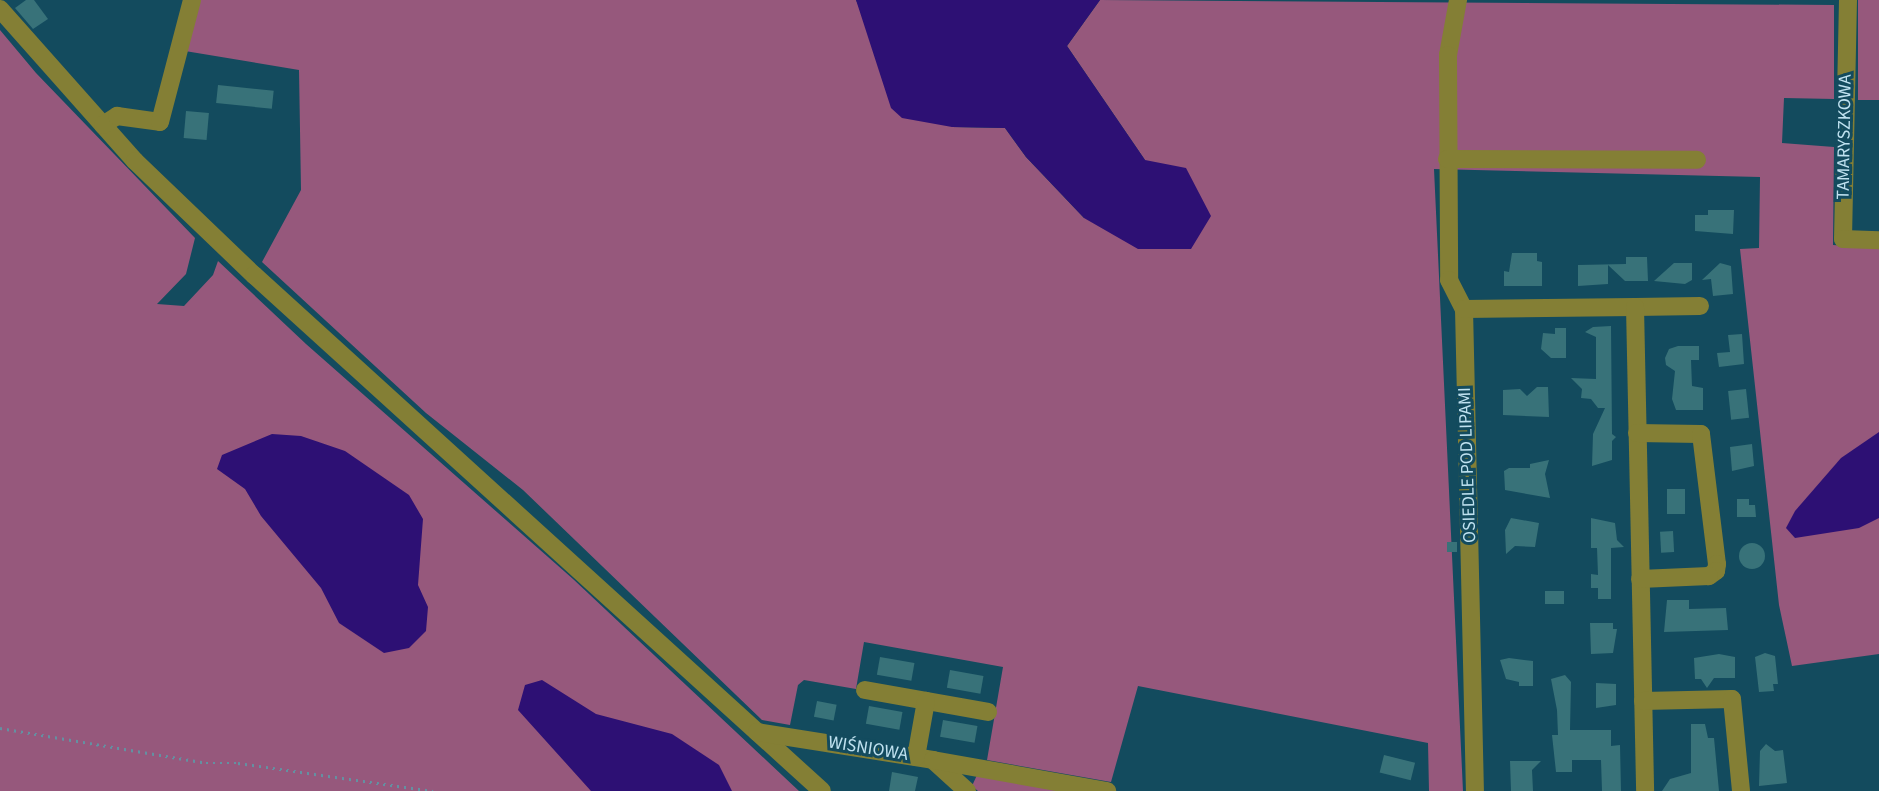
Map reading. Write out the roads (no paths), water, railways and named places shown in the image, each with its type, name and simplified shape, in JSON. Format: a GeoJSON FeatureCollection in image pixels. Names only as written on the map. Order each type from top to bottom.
{"type":"FeatureCollection","features":[{"type":"Feature","properties":{"kind":"street"},"geometry":{"type":"LineString","coordinates":[[103,125],[117,117],[160,122],[191,0]]}},
{"type":"Feature","properties":{"kind":"street"},"geometry":{"type":"LineString","coordinates":[[1458,0],[1448,55],[1449,280],[1464,309],[1700,306]]}},
{"type":"Feature","properties":{"kind":"street","name":"TAMARYSZKOWA"},"geometry":{"type":"LineString","coordinates":[[1848,0],[1843,239],[1879,240]]}},
{"type":"Feature","properties":{"kind":"street"},"geometry":{"type":"LineString","coordinates":[[0,9],[103,125],[264,284],[822,791]]}},
{"type":"Feature","properties":{"kind":"street"},"geometry":{"type":"LineString","coordinates":[[1447,159],[1697,160]]}},
{"type":"Feature","properties":{"kind":"street"},"geometry":{"type":"LineString","coordinates":[[1635,307],[1645,791]]}},
{"type":"Feature","properties":{"kind":"street","name":"OSIEDLE POD LIPAMI"},"geometry":{"type":"LineString","coordinates":[[1464,309],[1475,791]]}},
{"type":"Feature","properties":{"kind":"street"},"geometry":{"type":"LineString","coordinates":[[1637,433],[1702,435],[1717,564],[1716,572],[1709,576],[1640,579]]}},
{"type":"Feature","properties":{"kind":"street"},"geometry":{"type":"LineString","coordinates":[[865,690],[988,712]]}},
{"type":"Feature","properties":{"kind":"street"},"geometry":{"type":"LineString","coordinates":[[1643,701],[1732,699],[1741,791]]}},
{"type":"Feature","properties":{"kind":"street"},"geometry":{"type":"LineString","coordinates":[[926,701],[924,758],[1107,791]]}},
{"type":"Feature","properties":{"kind":"street","name":"WIŚNIOWA"},"geometry":{"type":"LineString","coordinates":[[757,732],[924,758],[967,791]]}}]}
